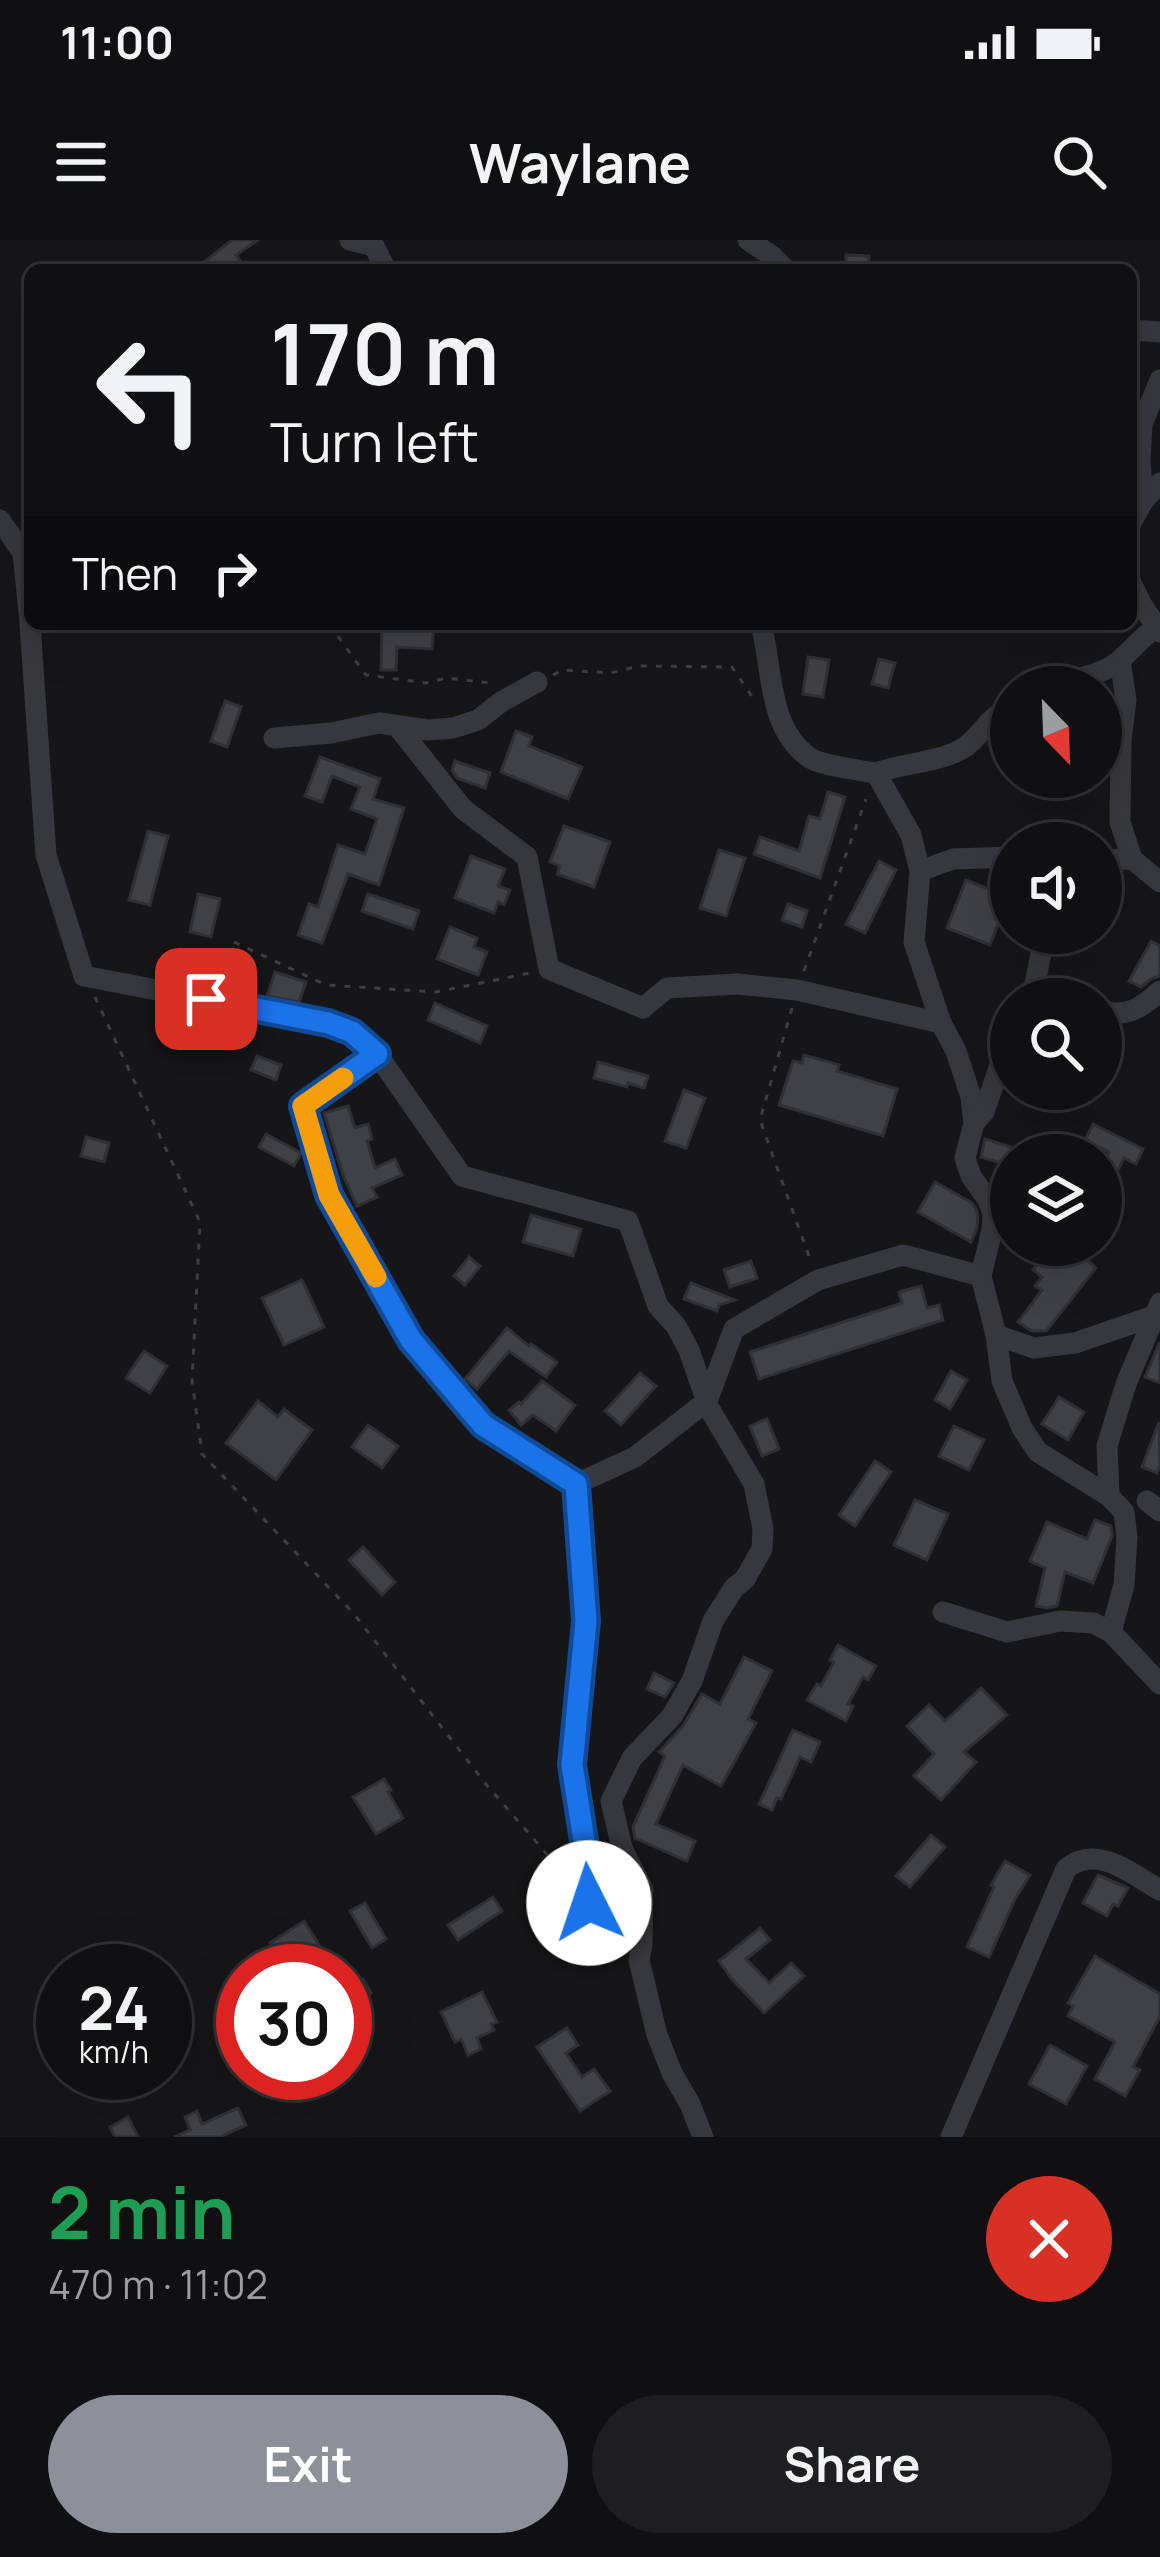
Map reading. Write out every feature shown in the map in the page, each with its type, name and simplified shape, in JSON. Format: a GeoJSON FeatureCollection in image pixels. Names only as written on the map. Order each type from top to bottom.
{"type":"FeatureCollection","features":[{"type":"Feature","properties":{"kind":"street"},"geometry":{"type":"LineString","coordinates":[[350,240],[374,246],[383,264]]}},
{"type":"Feature","properties":{"kind":"street"},"geometry":{"type":"LineString","coordinates":[[748,240],[780,264]]}},
{"type":"Feature","properties":{"kind":"street"},"geometry":{"type":"LineString","coordinates":[[1143,501],[1142,424],[1160,380]]}},
{"type":"Feature","properties":{"kind":"street"},"geometry":{"type":"LineString","coordinates":[[1137,512],[1160,483]]}},
{"type":"Feature","properties":{"kind":"street"},"geometry":{"type":"LineString","coordinates":[[0,520],[22,553],[24,570]]}},
{"type":"Feature","properties":{"kind":"street"},"geometry":{"type":"LineString","coordinates":[[1111,666],[1138,639],[1158,630],[1137,593]]}},
{"type":"Feature","properties":{"kind":"street"},"geometry":{"type":"LineString","coordinates":[[30,630],[46,855],[84,976],[328,1023],[352,1032],[377,1054],[462,1176],[628,1221],[658,1306],[689,1350],[707,1401],[754,1484],[764,1540],[745,1579],[712,1621],[692,1681],[672,1716],[632,1758],[611,1802],[622,1848],[643,1889],[639,1960],[657,2036],[703,2137]]}},
{"type":"Feature","properties":{"kind":"street"},"geometry":{"type":"LineString","coordinates":[[762,630],[784,728],[812,759],[876,773],[959,751],[974,741],[990,719]]}},
{"type":"Feature","properties":{"kind":"street"},"geometry":{"type":"LineString","coordinates":[[1120,660],[1126,700],[1120,822],[1132,860],[1160,882]]}},
{"type":"Feature","properties":{"kind":"street"},"geometry":{"type":"LineString","coordinates":[[274,738],[331,734],[380,723],[428,730],[453,728],[478,720],[537,682]]}},
{"type":"Feature","properties":{"kind":"street"},"geometry":{"type":"LineString","coordinates":[[398,727],[463,808],[526,857],[549,969],[643,1008],[668,988],[737,984],[797,990],[941,1023]]}},
{"type":"Feature","properties":{"kind":"street"},"geometry":{"type":"LineString","coordinates":[[876,773],[911,835],[920,871],[914,942],[970,1096],[974,1123],[965,1158],[993,1213],[981,1276],[1002,1381],[1038,1452],[1109,1496],[1124,1513],[1124,1585],[1111,1632]]}},
{"type":"Feature","properties":{"kind":"street"},"geometry":{"type":"LineString","coordinates":[[920,871],[953,859],[990,858]]}},
{"type":"Feature","properties":{"kind":"street"},"geometry":{"type":"LineString","coordinates":[[1122,860],[1132,860]]}},
{"type":"Feature","properties":{"kind":"street"},"geometry":{"type":"LineString","coordinates":[[1122,1014],[1139,1009],[1160,992]]}},
{"type":"Feature","properties":{"kind":"street"},"geometry":{"type":"LineString","coordinates":[[377,1054],[303,1106],[329,1195],[411,1340],[483,1425],[574,1485]]}},
{"type":"Feature","properties":{"kind":"street"},"geometry":{"type":"LineString","coordinates":[[974,1123],[990,1094]]}},
{"type":"Feature","properties":{"kind":"street"},"geometry":{"type":"LineString","coordinates":[[574,1485],[635,1456],[707,1401],[734,1329],[818,1280],[903,1256],[981,1276]]}},
{"type":"Feature","properties":{"kind":"street"},"geometry":{"type":"LineString","coordinates":[[996,1335],[1034,1348],[1075,1343],[1157,1310]]}},
{"type":"Feature","properties":{"kind":"street"},"geometry":{"type":"LineString","coordinates":[[1109,1496],[1107,1446],[1157,1310]]}},
{"type":"Feature","properties":{"kind":"street"},"geometry":{"type":"LineString","coordinates":[[574,1485],[586,1621],[572,1765],[590,1878],[589,1903]]}},
{"type":"Feature","properties":{"kind":"street"},"geometry":{"type":"LineString","coordinates":[[943,1612],[1007,1632],[1060,1621],[1093,1623],[1111,1632],[1160,1684]]}},
{"type":"Feature","properties":{"kind":"street"},"geometry":{"type":"LineString","coordinates":[[952,2137],[1066,1869],[1077,1859],[1104,1858],[1160,1890]]}},
{"type":"Feature","properties":{"kind":"path"},"geometry":{"type":"LineString","coordinates":[[333,630],[366,675],[426,683],[446,678],[487,684],[537,682],[562,670],[611,673],[639,666],[732,667],[760,709],[784,728]]}},
{"type":"Feature","properties":{"kind":"path"},"geometry":{"type":"LineString","coordinates":[[818,1280],[760,1120],[797,990],[876,773]]}},
{"type":"Feature","properties":{"kind":"path"},"geometry":{"type":"LineString","coordinates":[[234,942],[326,985],[436,992],[549,969]]}},
{"type":"Feature","properties":{"kind":"path"},"geometry":{"type":"LineString","coordinates":[[84,976],[200,1222],[192,1379],[202,1454],[354,1614],[485,1783],[639,1960]]}},
{"type":"Feature","properties":{"kind":"building"},"geometry":{"type":"Polygon","coordinates":[[[232,240],[258,240],[236,255],[243,264],[202,264],[232,240]]]}},
{"type":"Feature","properties":{"kind":"building"},"geometry":{"type":"Polygon","coordinates":[[[846,255],[869,256],[868,264],[846,264],[846,255]]]}},
{"type":"Feature","properties":{"kind":"building"},"geometry":{"type":"Polygon","coordinates":[[[382,630],[434,630],[432,649],[397,647],[396,670],[381,670],[382,630]]]}},
{"type":"Feature","properties":{"kind":"building"},"geometry":{"type":"Polygon","coordinates":[[[808,657],[829,660],[823,697],[803,694],[808,657]]]}},
{"type":"Feature","properties":{"kind":"building"},"geometry":{"type":"Polygon","coordinates":[[[879,659],[895,663],[888,688],[872,684],[879,659]]]}},
{"type":"Feature","properties":{"kind":"building"},"geometry":{"type":"Polygon","coordinates":[[[225,701],[241,707],[227,747],[211,741],[225,701]]]}},
{"type":"Feature","properties":{"kind":"building"},"geometry":{"type":"Polygon","coordinates":[[[516,731],[532,737],[529,746],[582,767],[568,799],[501,772],[516,731]]]}},
{"type":"Feature","properties":{"kind":"building"},"geometry":{"type":"Polygon","coordinates":[[[320,757],[380,779],[373,799],[404,808],[379,885],[348,874],[322,943],[298,935],[309,904],[318,907],[338,845],[365,854],[377,819],[351,809],[360,787],[332,776],[322,802],[305,796],[320,757]]]}},
{"type":"Feature","properties":{"kind":"building"},"geometry":{"type":"Polygon","coordinates":[[[455,761],[490,773],[485,788],[457,778],[452,770],[455,761]]]}},
{"type":"Feature","properties":{"kind":"building"},"geometry":{"type":"Polygon","coordinates":[[[828,792],[845,797],[820,878],[754,854],[760,837],[799,851],[809,816],[820,819],[828,792]]]}},
{"type":"Feature","properties":{"kind":"building"},"geometry":{"type":"Polygon","coordinates":[[[564,826],[610,842],[594,887],[557,874],[560,866],[550,862],[564,826]]]}},
{"type":"Feature","properties":{"kind":"building"},"geometry":{"type":"Polygon","coordinates":[[[148,831],[168,836],[150,905],[129,900],[148,831]]]}},
{"type":"Feature","properties":{"kind":"building"},"geometry":{"type":"Polygon","coordinates":[[[719,850],[745,858],[726,916],[700,908],[719,850]]]}},
{"type":"Feature","properties":{"kind":"building"},"geometry":{"type":"Polygon","coordinates":[[[471,856],[505,869],[498,886],[510,890],[504,905],[498,902],[494,913],[455,898],[471,856]]]}},
{"type":"Feature","properties":{"kind":"building"},"geometry":{"type":"Polygon","coordinates":[[[879,861],[896,870],[865,933],[846,924],[879,861]]]}},
{"type":"Feature","properties":{"kind":"building"},"geometry":{"type":"Polygon","coordinates":[[[966,880],[990,890],[990,945],[947,928],[966,880]]]}},
{"type":"Feature","properties":{"kind":"building"},"geometry":{"type":"Polygon","coordinates":[[[198,894],[220,899],[211,937],[190,932],[198,894]]]}},
{"type":"Feature","properties":{"kind":"building"},"geometry":{"type":"Polygon","coordinates":[[[368,894],[419,911],[413,929],[362,911],[368,894]]]}},
{"type":"Feature","properties":{"kind":"building"},"geometry":{"type":"Polygon","coordinates":[[[788,904],[807,911],[802,927],[782,920],[788,904]]]}},
{"type":"Feature","properties":{"kind":"building"},"geometry":{"type":"Polygon","coordinates":[[[450,927],[477,938],[474,947],[487,952],[478,975],[437,959],[450,927]]]}},
{"type":"Feature","properties":{"kind":"building"},"geometry":{"type":"Polygon","coordinates":[[[1151,941],[1160,946],[1160,976],[1141,987],[1129,981],[1151,941]]]}},
{"type":"Feature","properties":{"kind":"building"},"geometry":{"type":"Polygon","coordinates":[[[275,972],[306,982],[299,1002],[267,996],[275,972]]]}},
{"type":"Feature","properties":{"kind":"building"},"geometry":{"type":"Polygon","coordinates":[[[435,1003],[487,1026],[480,1043],[428,1020],[435,1003]]]}},
{"type":"Feature","properties":{"kind":"building"},"geometry":{"type":"Polygon","coordinates":[[[804,1055],[839,1065],[837,1071],[897,1089],[883,1136],[779,1105],[793,1061],[802,1063],[804,1055]]]}},
{"type":"Feature","properties":{"kind":"building"},"geometry":{"type":"Polygon","coordinates":[[[257,1056],[281,1065],[276,1080],[251,1070],[257,1056]]]}},
{"type":"Feature","properties":{"kind":"building"},"geometry":{"type":"Polygon","coordinates":[[[598,1062],[648,1076],[644,1088],[594,1078],[598,1062]]]}},
{"type":"Feature","properties":{"kind":"building"},"geometry":{"type":"Polygon","coordinates":[[[684,1090],[705,1098],[686,1148],[665,1141],[684,1090]]]}},
{"type":"Feature","properties":{"kind":"building"},"geometry":{"type":"Polygon","coordinates":[[[348,1106],[355,1128],[368,1124],[372,1139],[367,1141],[375,1168],[395,1159],[402,1175],[372,1188],[377,1197],[357,1206],[324,1113],[348,1106]]]}},
{"type":"Feature","properties":{"kind":"building"},"geometry":{"type":"Polygon","coordinates":[[[1093,1124],[1113,1134],[1088,1134],[1093,1124]]]}},
{"type":"Feature","properties":{"kind":"building"},"geometry":{"type":"Polygon","coordinates":[[[266,1134],[301,1153],[294,1166],[259,1147],[266,1134]]]}},
{"type":"Feature","properties":{"kind":"building"},"geometry":{"type":"Polygon","coordinates":[[[86,1137],[109,1143],[104,1162],[81,1156],[86,1137]]]}},
{"type":"Feature","properties":{"kind":"building"},"geometry":{"type":"Polygon","coordinates":[[[1122,1138],[1143,1149],[1136,1164],[1124,1158],[1122,1162],[1122,1138]]]}},
{"type":"Feature","properties":{"kind":"building"},"geometry":{"type":"Polygon","coordinates":[[[985,1139],[990,1141],[990,1160],[981,1157],[985,1139]]]}},
{"type":"Feature","properties":{"kind":"building"},"geometry":{"type":"Polygon","coordinates":[[[935,1182],[975,1207],[977,1228],[971,1242],[918,1212],[935,1182]]]}},
{"type":"Feature","properties":{"kind":"building"},"geometry":{"type":"Polygon","coordinates":[[[531,1215],[581,1229],[573,1256],[523,1242],[531,1215]]]}},
{"type":"Feature","properties":{"kind":"building"},"geometry":{"type":"Polygon","coordinates":[[[469,1257],[480,1266],[465,1285],[454,1276],[469,1257]]]}},
{"type":"Feature","properties":{"kind":"building"},"geometry":{"type":"Polygon","coordinates":[[[751,1261],[757,1278],[730,1287],[724,1270],[751,1261]]]}},
{"type":"Feature","properties":{"kind":"building"},"geometry":{"type":"Polygon","coordinates":[[[1036,1266],[1096,1268],[1046,1331],[1032,1331],[1018,1322],[1042,1290],[1035,1286],[1042,1277],[1033,1270],[1036,1266]]]}},
{"type":"Feature","properties":{"kind":"building"},"geometry":{"type":"Polygon","coordinates":[[[302,1280],[324,1327],[284,1345],[262,1298],[302,1280]]]}},
{"type":"Feature","properties":{"kind":"building"},"geometry":{"type":"Polygon","coordinates":[[[691,1283],[735,1300],[719,1305],[717,1311],[684,1299],[691,1283]]]}},
{"type":"Feature","properties":{"kind":"building"},"geometry":{"type":"Polygon","coordinates":[[[921,1286],[927,1308],[939,1305],[943,1320],[759,1379],[750,1352],[902,1303],[899,1292],[921,1286]]]}},
{"type":"Feature","properties":{"kind":"building"},"geometry":{"type":"Polygon","coordinates":[[[507,1328],[557,1362],[546,1377],[509,1351],[477,1389],[465,1379],[507,1328]]]}},
{"type":"Feature","properties":{"kind":"building"},"geometry":{"type":"Polygon","coordinates":[[[1160,1342],[1160,1383],[1145,1377],[1160,1342]]]}},
{"type":"Feature","properties":{"kind":"building"},"geometry":{"type":"Polygon","coordinates":[[[144,1351],[167,1366],[150,1393],[126,1378],[144,1351]]]}},
{"type":"Feature","properties":{"kind":"building"},"geometry":{"type":"Polygon","coordinates":[[[951,1371],[967,1380],[950,1409],[935,1400],[951,1371]]]}},
{"type":"Feature","properties":{"kind":"building"},"geometry":{"type":"Polygon","coordinates":[[[640,1373],[656,1386],[621,1425],[605,1411],[640,1373]]]}},
{"type":"Feature","properties":{"kind":"building"},"geometry":{"type":"Polygon","coordinates":[[[542,1381],[575,1405],[556,1431],[533,1415],[521,1425],[509,1410],[542,1381]]]}},
{"type":"Feature","properties":{"kind":"building"},"geometry":{"type":"Polygon","coordinates":[[[1059,1397],[1084,1412],[1068,1440],[1042,1424],[1059,1397]]]}},
{"type":"Feature","properties":{"kind":"building"},"geometry":{"type":"Polygon","coordinates":[[[258,1401],[278,1417],[284,1409],[312,1430],[276,1480],[226,1443],[258,1401]]]}},
{"type":"Feature","properties":{"kind":"building"},"geometry":{"type":"Polygon","coordinates":[[[767,1419],[779,1449],[762,1456],[750,1426],[767,1419]]]}},
{"type":"Feature","properties":{"kind":"building"},"geometry":{"type":"Polygon","coordinates":[[[1159,1422],[1160,1465],[1157,1473],[1142,1467],[1159,1422]]]}},
{"type":"Feature","properties":{"kind":"building"},"geometry":{"type":"Polygon","coordinates":[[[368,1425],[398,1446],[382,1468],[352,1447],[368,1425]]]}},
{"type":"Feature","properties":{"kind":"building"},"geometry":{"type":"Polygon","coordinates":[[[954,1426],[984,1440],[969,1470],[939,1456],[954,1426]]]}},
{"type":"Feature","properties":{"kind":"building"},"geometry":{"type":"Polygon","coordinates":[[[875,1461],[891,1472],[855,1526],[839,1515],[875,1461]]]}},
{"type":"Feature","properties":{"kind":"building"},"geometry":{"type":"Polygon","coordinates":[[[915,1500],[948,1514],[927,1560],[894,1545],[915,1500]]]}},
{"type":"Feature","properties":{"kind":"building"},"geometry":{"type":"Polygon","coordinates":[[[1095,1520],[1111,1526],[1112,1536],[1093,1583],[1065,1572],[1057,1606],[1036,1606],[1045,1568],[1030,1561],[1047,1522],[1087,1539],[1095,1520]]]}},
{"type":"Feature","properties":{"kind":"building"},"geometry":{"type":"Polygon","coordinates":[[[363,1547],[395,1582],[382,1595],[349,1560],[363,1547]]]}},
{"type":"Feature","properties":{"kind":"building"},"geometry":{"type":"Polygon","coordinates":[[[838,1645],[876,1666],[868,1680],[863,1677],[848,1704],[853,1706],[846,1721],[807,1700],[817,1684],[821,1686],[838,1645]]]}},
{"type":"Feature","properties":{"kind":"building"},"geometry":{"type":"Polygon","coordinates":[[[744,1657],[772,1671],[748,1719],[756,1723],[721,1786],[683,1765],[656,1824],[695,1841],[687,1861],[635,1838],[633,1827],[665,1756],[659,1752],[683,1726],[702,1694],[720,1704],[744,1657]]]}},
{"type":"Feature","properties":{"kind":"building"},"geometry":{"type":"Polygon","coordinates":[[[654,1673],[674,1683],[665,1697],[647,1689],[654,1673]]]}},
{"type":"Feature","properties":{"kind":"building"},"geometry":{"type":"Polygon","coordinates":[[[981,1688],[1007,1715],[964,1752],[976,1762],[941,1800],[914,1776],[934,1754],[907,1726],[929,1705],[945,1721],[981,1688]]]}},
{"type":"Feature","properties":{"kind":"building"},"geometry":{"type":"Polygon","coordinates":[[[793,1730],[820,1742],[811,1762],[800,1757],[772,1810],[759,1804],[793,1730]]]}},
{"type":"Feature","properties":{"kind":"building"},"geometry":{"type":"Polygon","coordinates":[[[384,1779],[403,1818],[376,1834],[353,1797],[384,1779]]]}},
{"type":"Feature","properties":{"kind":"building"},"geometry":{"type":"Polygon","coordinates":[[[931,1835],[945,1847],[910,1887],[896,1876],[931,1835]]]}},
{"type":"Feature","properties":{"kind":"building"},"geometry":{"type":"Polygon","coordinates":[[[1005,1861],[1030,1875],[989,1957],[967,1947],[1005,1861]]]}},
{"type":"Feature","properties":{"kind":"building"},"geometry":{"type":"Polygon","coordinates":[[[1098,1875],[1128,1888],[1107,1916],[1083,1903],[1098,1875]]]}},
{"type":"Feature","properties":{"kind":"building"},"geometry":{"type":"Polygon","coordinates":[[[493,1897],[502,1911],[458,1940],[448,1925],[493,1897]]]}},
{"type":"Feature","properties":{"kind":"building"},"geometry":{"type":"Polygon","coordinates":[[[365,1903],[386,1939],[372,1948],[350,1911],[365,1903]]]}},
{"type":"Feature","properties":{"kind":"building"},"geometry":{"type":"Polygon","coordinates":[[[304,1921],[318,1944],[271,1944],[304,1921]]]}},
{"type":"Feature","properties":{"kind":"building"},"geometry":{"type":"Polygon","coordinates":[[[760,1928],[770,1940],[746,1959],[769,1983],[791,1963],[804,1976],[764,2013],[719,1961],[760,1928]]]}},
{"type":"Feature","properties":{"kind":"building"},"geometry":{"type":"Polygon","coordinates":[[[1095,1956],[1160,1994],[1160,2016],[1133,2067],[1140,2070],[1125,2096],[1095,2079],[1115,2042],[1068,2016],[1073,2006],[1068,2003],[1095,1956]]]}},
{"type":"Feature","properties":{"kind":"building"},"geometry":{"type":"Polygon","coordinates":[[[482,1992],[497,2022],[491,2024],[494,2030],[477,2038],[481,2049],[468,2055],[461,2039],[455,2042],[441,2012],[482,1992]]]}},
{"type":"Feature","properties":{"kind":"building"},"geometry":{"type":"Polygon","coordinates":[[[567,2028],[578,2045],[566,2053],[582,2077],[594,2069],[610,2091],[580,2111],[537,2047],[567,2028]]]}},
{"type":"Feature","properties":{"kind":"building"},"geometry":{"type":"Polygon","coordinates":[[[1050,2045],[1087,2066],[1066,2104],[1029,2084],[1050,2045]]]}},
{"type":"Feature","properties":{"kind":"building"},"geometry":{"type":"Polygon","coordinates":[[[238,2108],[246,2125],[220,2137],[174,2137],[190,2130],[185,2117],[197,2111],[202,2124],[238,2108]]]}},
{"type":"Feature","properties":{"kind":"building"},"geometry":{"type":"Polygon","coordinates":[[[128,2117],[138,2137],[115,2137],[110,2127],[128,2117]]]}},
{"type":"Feature","properties":{"kind":"slow traffic"},"geometry":{"type":"LineString","coordinates":[[343,1078],[303,1106],[329,1195],[376,1277]]}},
{"type":"Feature","properties":{"kind":"route"},"geometry":{"type":"LineString","coordinates":[[206,999],[328,1023],[352,1032],[377,1054],[303,1106],[329,1195],[411,1340],[483,1425],[576,1484],[586,1621],[572,1765],[590,1878],[589,1903]]}}]}
